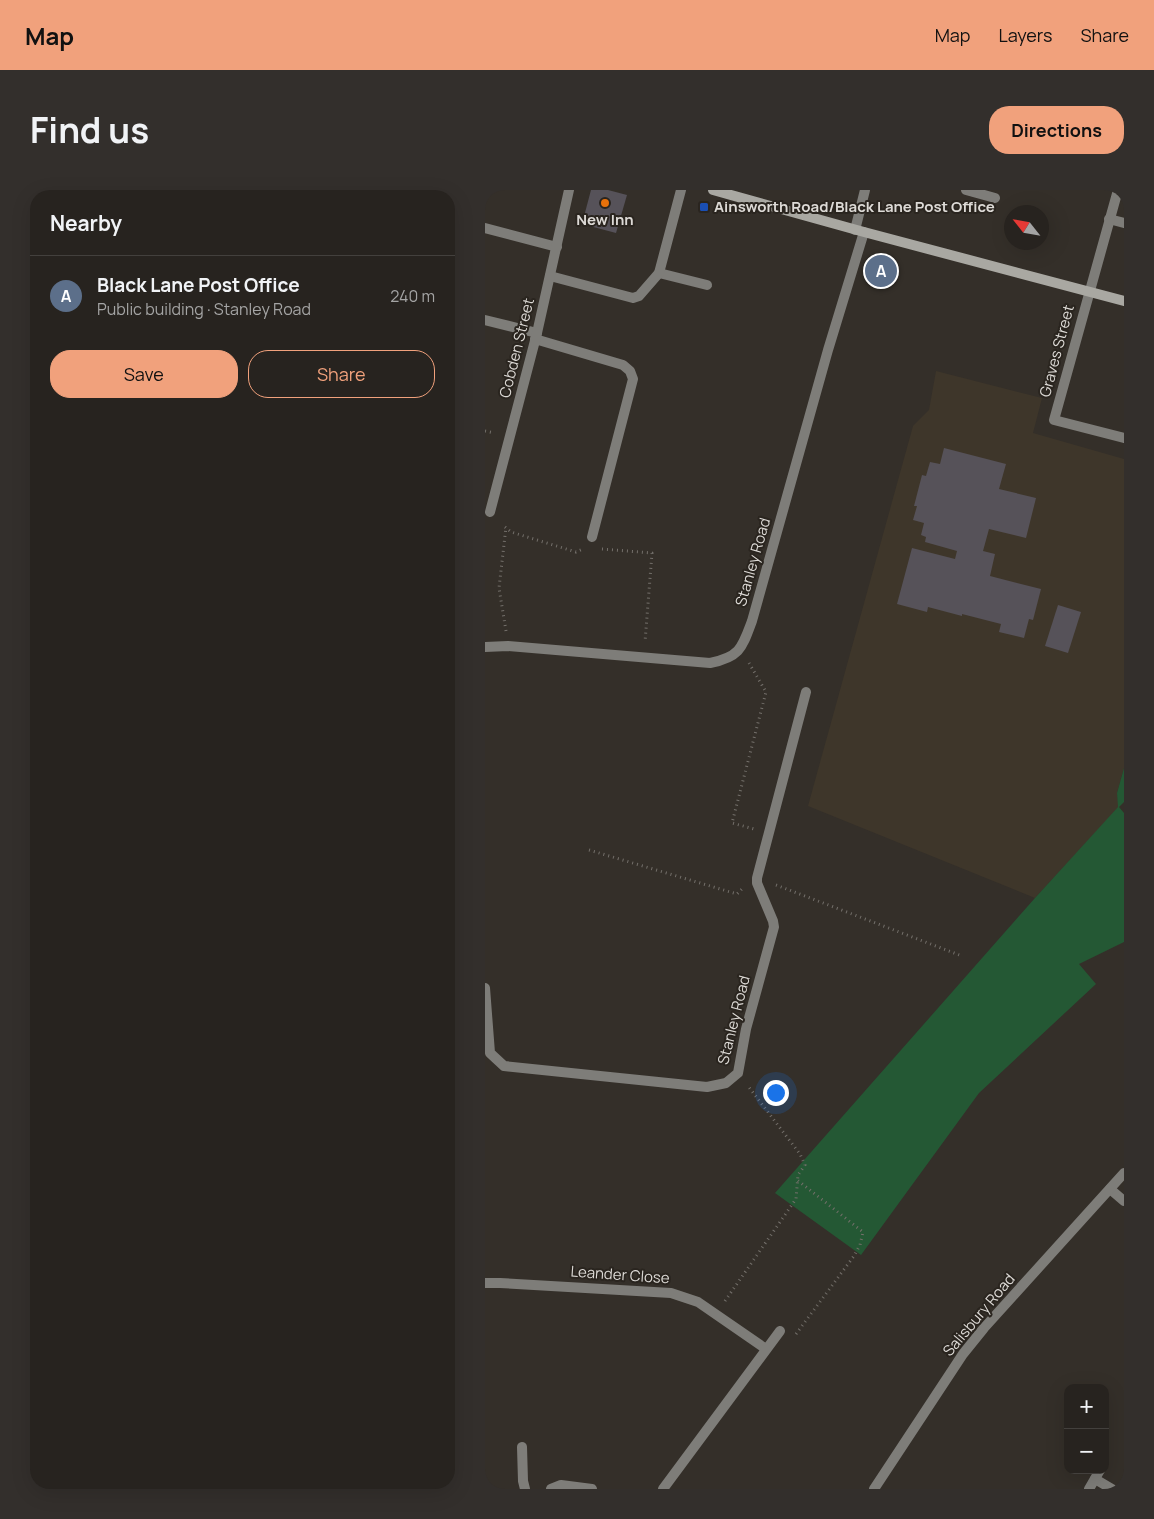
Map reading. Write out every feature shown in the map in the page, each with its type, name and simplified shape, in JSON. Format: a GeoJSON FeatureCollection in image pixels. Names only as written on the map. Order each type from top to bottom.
{"type":"FeatureCollection","features":[{"type":"Feature","properties":{"kind":"main road"},"geometry":{"type":"LineString","coordinates":[[713,190],[859,231],[1124,300]]}},
{"type":"Feature","properties":{"kind":"street","name":"Cobden Street"},"geometry":{"type":"LineString","coordinates":[[490,512],[536,336],[569,190]]}},
{"type":"Feature","properties":{"kind":"street"},"geometry":{"type":"LineString","coordinates":[[550,276],[633,298],[639,296],[659,273],[681,190]]}},
{"type":"Feature","properties":{"kind":"street","name":"Stanley Road"},"geometry":{"type":"LineString","coordinates":[[741,648],[752,621],[829,350],[859,231],[865,190]]}},
{"type":"Feature","properties":{"kind":"street"},"geometry":{"type":"LineString","coordinates":[[966,190],[995,198]]}},
{"type":"Feature","properties":{"kind":"street","name":"Graves Street"},"geometry":{"type":"LineString","coordinates":[[1118,190],[1054,420],[1124,438]]}},
{"type":"Feature","properties":{"kind":"street"},"geometry":{"type":"LineString","coordinates":[[1109,219],[1124,223]]}},
{"type":"Feature","properties":{"kind":"street"},"geometry":{"type":"LineString","coordinates":[[485,228],[557,247]]}},
{"type":"Feature","properties":{"kind":"street"},"geometry":{"type":"LineString","coordinates":[[659,273],[707,285]]}},
{"type":"Feature","properties":{"kind":"street"},"geometry":{"type":"LineString","coordinates":[[485,320],[623,365],[630,371],[633,379],[590,542]]}},
{"type":"Feature","properties":{"kind":"street"},"geometry":{"type":"LineString","coordinates":[[485,647],[508,646],[710,663],[725,660],[741,648]]}},
{"type":"Feature","properties":{"kind":"street","name":"Stanley Road"},"geometry":{"type":"LineString","coordinates":[[485,988],[490,1053],[504,1066],[707,1087],[726,1083],[738,1073],[746,1029],[774,927],[757,884],[757,878],[805,692]]}},
{"type":"Feature","properties":{"kind":"street","name":"Salisbury Road"},"geometry":{"type":"LineString","coordinates":[[874,1489],[963,1354],[984,1328],[1124,1173]]}},
{"type":"Feature","properties":{"kind":"street"},"geometry":{"type":"LineString","coordinates":[[1110,1188],[1124,1201]]}},
{"type":"Feature","properties":{"kind":"street","name":"Leander Close"},"geometry":{"type":"LineString","coordinates":[[485,1283],[500,1282],[671,1293],[698,1302],[766,1349]]}},
{"type":"Feature","properties":{"kind":"street"},"geometry":{"type":"LineString","coordinates":[[663,1489],[779,1331]]}},
{"type":"Feature","properties":{"kind":"street"},"geometry":{"type":"LineString","coordinates":[[522,1447],[525,1489]]}},
{"type":"Feature","properties":{"kind":"street"},"geometry":{"type":"LineString","coordinates":[[1089,1489],[1098,1475],[1113,1489]]}},
{"type":"Feature","properties":{"kind":"street"},"geometry":{"type":"LineString","coordinates":[[551,1489],[561,1485],[592,1489]]}},
{"type":"Feature","properties":{"kind":"path"},"geometry":{"type":"LineString","coordinates":[[490,512],[511,532],[576,552],[590,542],[651,553],[644,657]]}},
{"type":"Feature","properties":{"kind":"path"},"geometry":{"type":"LineString","coordinates":[[506,527],[499,588],[508,646]]}},
{"type":"Feature","properties":{"kind":"path"},"geometry":{"type":"LineString","coordinates":[[741,648],[766,692],[732,823],[769,832]]}},
{"type":"Feature","properties":{"kind":"path"},"geometry":{"type":"LineString","coordinates":[[717,1314],[796,1200],[797,1175],[805,1165],[800,1154],[738,1073]]}},
{"type":"Feature","properties":{"kind":"path"},"geometry":{"type":"LineString","coordinates":[[796,1180],[863,1232]]}},
{"type":"Feature","properties":{"kind":"shaded area"},"geometry":{"type":"Polygon","coordinates":[[[936,371],[1042,398],[1033,433],[1124,459],[1124,768],[1117,793],[1119,807],[1035,898],[808,806],[913,426],[929,410],[936,371]]]}},
{"type":"Feature","properties":{"kind":"green space"},"geometry":{"type":"Polygon","coordinates":[[[1124,768],[1124,802],[1119,807],[1124,813],[1124,942],[1079,964],[1096,984],[979,1093],[861,1255],[775,1193],[1035,898],[1118,807],[1117,793],[1124,768]]]}},
{"type":"Feature","properties":{"kind":"building"},"geometry":{"type":"Polygon","coordinates":[[[591,190],[608,190],[627,195],[616,233],[582,224],[591,190]]]}},
{"type":"Feature","properties":{"kind":"building"},"geometry":{"type":"Polygon","coordinates":[[[944,448],[1006,464],[999,489],[1036,498],[1026,538],[989,529],[983,551],[995,554],[990,576],[1041,589],[1033,620],[1029,619],[1024,638],[999,632],[1001,624],[928,607],[927,612],[897,604],[912,548],[955,559],[957,551],[925,542],[926,537],[921,535],[924,523],[913,520],[917,506],[914,506],[922,475],[926,476],[930,462],[940,464],[944,448]]]}},
{"type":"Feature","properties":{"kind":"building"},"geometry":{"type":"Polygon","coordinates":[[[1058,605],[1081,612],[1068,653],[1045,646],[1058,605]]]}},
{"type":"Feature","properties":{"kind":"place","name":"New Inn"},"geometry":{"type":"Point","coordinates":[605,203]}},
{"type":"Feature","properties":{"kind":"place","name":"Ainsworth Road/Black Lane Post Office"},"geometry":{"type":"Point","coordinates":[704,207]}},
{"type":"Feature","properties":{"kind":"place","name":"Black Lane Post Office"},"geometry":{"type":"Point","coordinates":[881,271]}}]}
